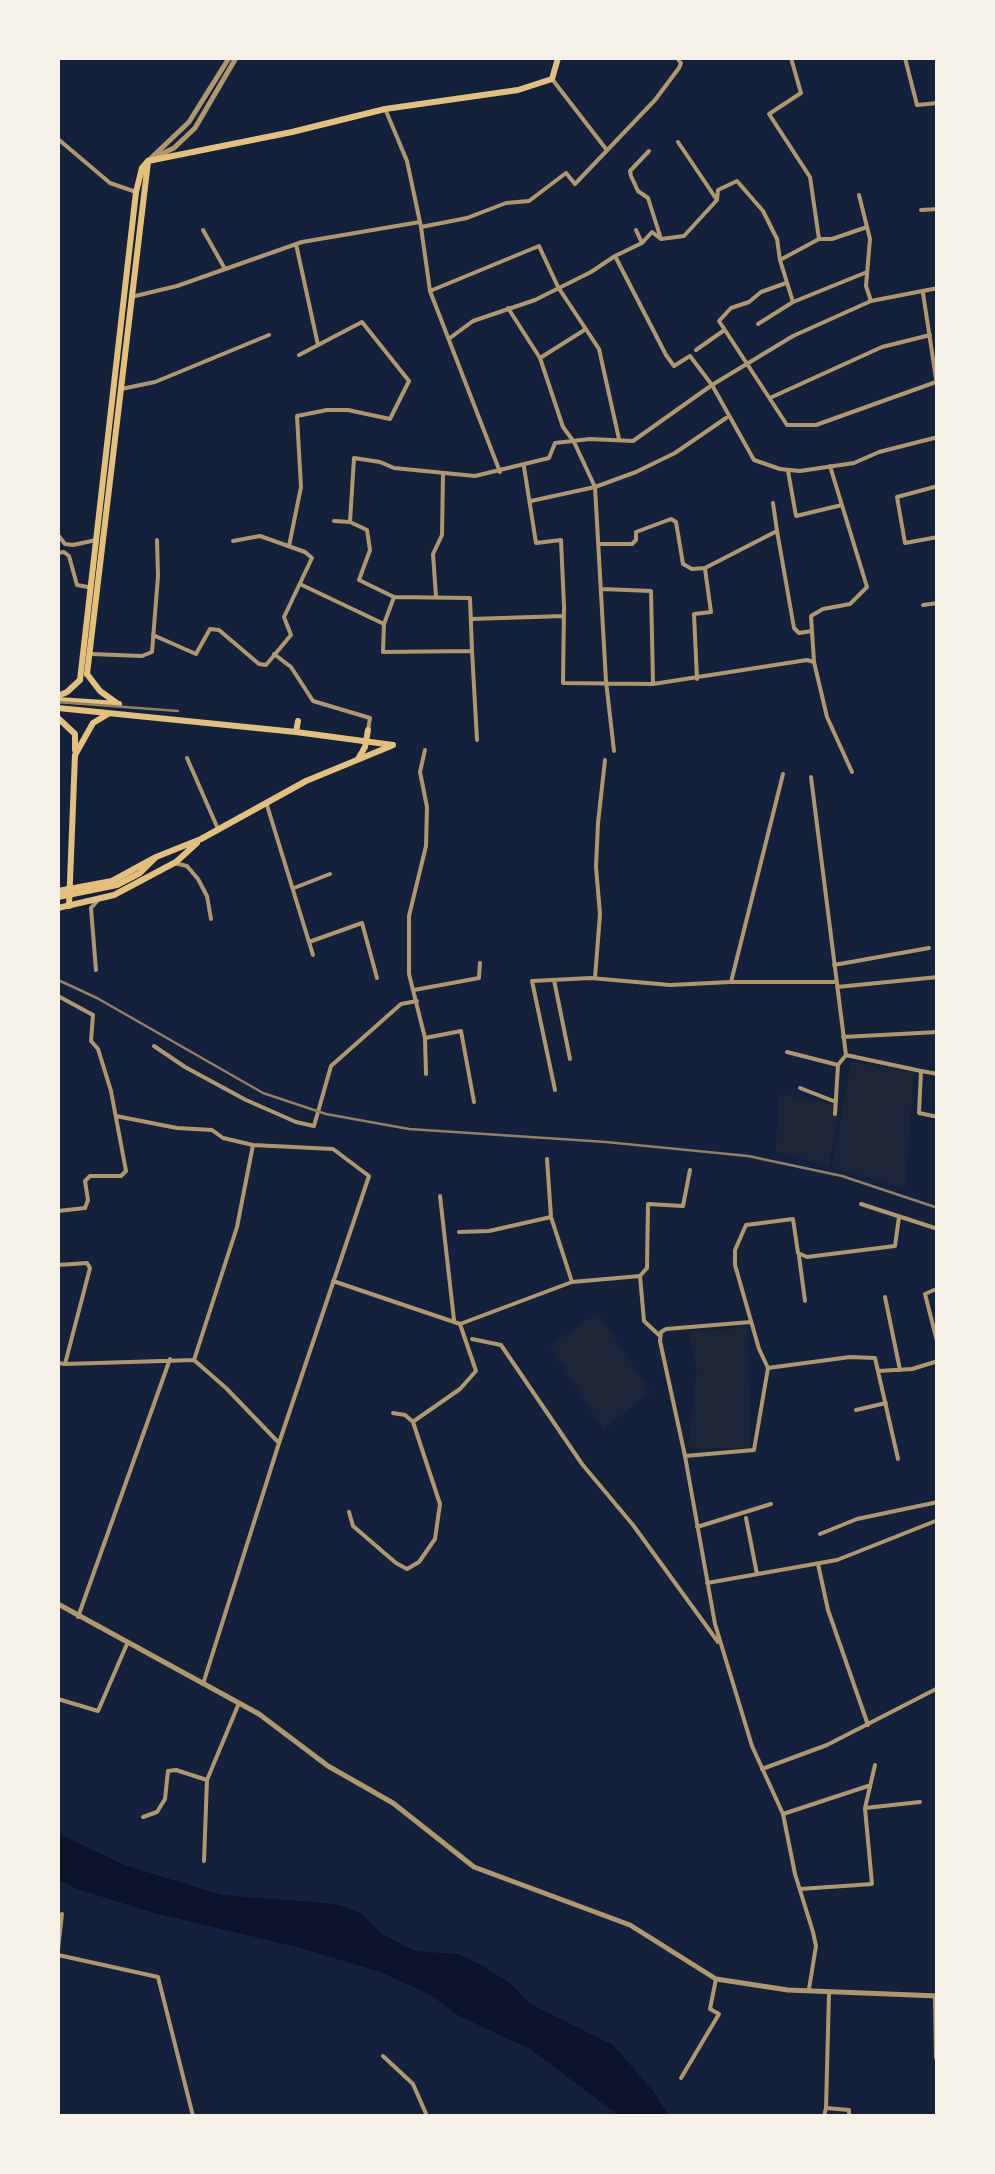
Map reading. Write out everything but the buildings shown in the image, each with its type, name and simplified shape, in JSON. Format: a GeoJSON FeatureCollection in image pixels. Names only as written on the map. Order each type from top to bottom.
{"type":"FeatureCollection","features":[{"type":"Feature","properties":{"kind":"main road"},"geometry":{"type":"LineString","coordinates":[[84,677],[90,587],[136,192],[148,161],[385,109],[518,90],[552,79],[558,58]]}},
{"type":"Feature","properties":{"kind":"main road"},"geometry":{"type":"LineString","coordinates":[[58,698],[84,677],[88,654],[121,389],[142,175]]}},
{"type":"Feature","properties":{"kind":"main road"},"geometry":{"type":"LineString","coordinates":[[84,677],[116,708]]}},
{"type":"Feature","properties":{"kind":"main road"},"geometry":{"type":"LineString","coordinates":[[58,698],[84,706]]}},
{"type":"Feature","properties":{"kind":"main road"},"geometry":{"type":"LineString","coordinates":[[58,708],[116,708],[392,745],[266,802],[112,880],[58,894]]}},
{"type":"Feature","properties":{"kind":"main road"},"geometry":{"type":"LineString","coordinates":[[75,755],[93,723],[116,708]]}},
{"type":"Feature","properties":{"kind":"main road"},"geometry":{"type":"LineString","coordinates":[[58,718],[74,734],[69,906]]}},
{"type":"Feature","properties":{"kind":"main road"},"geometry":{"type":"LineString","coordinates":[[296,732],[298,721]]}},
{"type":"Feature","properties":{"kind":"main road"},"geometry":{"type":"LineString","coordinates":[[357,760],[368,730]]}},
{"type":"Feature","properties":{"kind":"main road"},"geometry":{"type":"LineString","coordinates":[[58,908],[114,895],[175,862],[201,838]]}},
{"type":"Feature","properties":{"kind":"main road"},"geometry":{"type":"LineString","coordinates":[[169,851],[175,862]]}},
{"type":"Feature","properties":{"kind":"main road"},"geometry":{"type":"LineString","coordinates":[[140,873],[156,857]]}},
{"type":"Feature","properties":{"kind":"main road"},"geometry":{"type":"LineString","coordinates":[[58,894],[101,890],[140,873],[163,869]]}},
{"type":"Feature","properties":{"kind":"street"},"geometry":{"type":"LineString","coordinates":[[148,161],[183,141],[212,100],[233,58]]}},
{"type":"Feature","properties":{"kind":"street"},"geometry":{"type":"LineString","coordinates":[[131,297],[332,235],[466,218],[506,203],[529,201],[566,174],[575,184],[655,100],[678,68],[681,62],[677,58]]}},
{"type":"Feature","properties":{"kind":"street"},"geometry":{"type":"LineString","coordinates":[[791,58],[801,93],[769,114],[810,177],[819,239]]}},
{"type":"Feature","properties":{"kind":"street"},"geometry":{"type":"LineString","coordinates":[[905,58],[917,105],[938,103]]}},
{"type":"Feature","properties":{"kind":"street"},"geometry":{"type":"LineString","coordinates":[[552,79],[606,149]]}},
{"type":"Feature","properties":{"kind":"street"},"geometry":{"type":"LineString","coordinates":[[385,109],[406,161],[421,225],[430,291],[500,472]]}},
{"type":"Feature","properties":{"kind":"street"},"geometry":{"type":"LineString","coordinates":[[58,139],[110,184],[136,192]]}},
{"type":"Feature","properties":{"kind":"street"},"geometry":{"type":"LineString","coordinates":[[678,142],[716,200]]}},
{"type":"Feature","properties":{"kind":"street"},"geometry":{"type":"LineString","coordinates":[[649,151],[630,172],[638,191],[648,198],[661,238]]}},
{"type":"Feature","properties":{"kind":"street"},"geometry":{"type":"LineString","coordinates":[[450,338],[473,321],[535,300],[591,272],[652,232],[661,238],[684,236],[716,200],[718,190],[737,181],[763,211],[777,240],[793,302]]}},
{"type":"Feature","properties":{"kind":"street"},"geometry":{"type":"LineString","coordinates":[[859,195],[870,239],[866,286],[871,301]]}},
{"type":"Feature","properties":{"kind":"street"},"geometry":{"type":"LineString","coordinates":[[921,210],[938,209]]}},
{"type":"Feature","properties":{"kind":"street"},"geometry":{"type":"LineString","coordinates":[[780,260],[819,239],[832,239],[867,226]]}},
{"type":"Feature","properties":{"kind":"street"},"geometry":{"type":"LineString","coordinates":[[203,230],[225,269]]}},
{"type":"Feature","properties":{"kind":"street"},"geometry":{"type":"LineString","coordinates":[[636,230],[642,242]]}},
{"type":"Feature","properties":{"kind":"street"},"geometry":{"type":"LineString","coordinates":[[296,244],[318,345]]}},
{"type":"Feature","properties":{"kind":"street"},"geometry":{"type":"LineString","coordinates":[[430,291],[539,246],[558,288],[599,349],[620,440]]}},
{"type":"Feature","properties":{"kind":"street"},"geometry":{"type":"LineString","coordinates":[[615,256],[666,355],[674,366],[690,356],[712,384],[754,460],[788,470],[830,466],[938,437]]}},
{"type":"Feature","properties":{"kind":"street"},"geometry":{"type":"LineString","coordinates":[[758,324],[793,302],[867,272]]}},
{"type":"Feature","properties":{"kind":"street"},"geometry":{"type":"LineString","coordinates":[[786,283],[732,308],[720,322],[786,426],[816,425],[936,382]]}},
{"type":"Feature","properties":{"kind":"street"},"geometry":{"type":"LineString","coordinates":[[350,522],[354,458],[394,468],[475,476],[549,458],[555,444],[633,441],[712,384],[794,336],[871,301],[938,288]]}},
{"type":"Feature","properties":{"kind":"street"},"geometry":{"type":"LineString","coordinates":[[923,292],[938,392]]}},
{"type":"Feature","properties":{"kind":"street"},"geometry":{"type":"LineString","coordinates":[[508,308],[540,358],[563,427],[594,487],[614,751]]}},
{"type":"Feature","properties":{"kind":"street"},"geometry":{"type":"LineString","coordinates":[[289,546],[301,488],[297,416],[348,410],[390,420],[409,381],[362,322],[299,355]]}},
{"type":"Feature","properties":{"kind":"street"},"geometry":{"type":"LineString","coordinates":[[540,358],[586,329]]}},
{"type":"Feature","properties":{"kind":"street"},"geometry":{"type":"LineString","coordinates":[[696,350],[723,331]]}},
{"type":"Feature","properties":{"kind":"street"},"geometry":{"type":"LineString","coordinates":[[121,389],[155,382],[268,335]]}},
{"type":"Feature","properties":{"kind":"street"},"geometry":{"type":"LineString","coordinates":[[771,398],[882,347],[930,336]]}},
{"type":"Feature","properties":{"kind":"street"},"geometry":{"type":"LineString","coordinates":[[531,501],[594,487],[675,454],[728,416]]}},
{"type":"Feature","properties":{"kind":"street"},"geometry":{"type":"LineString","coordinates":[[524,465],[536,543],[561,540],[563,683],[653,684],[814,662]]}},
{"type":"Feature","properties":{"kind":"street"},"geometry":{"type":"LineString","coordinates":[[830,466],[867,587],[850,604],[810,616],[814,662],[827,717],[852,772]]}},
{"type":"Feature","properties":{"kind":"street"},"geometry":{"type":"LineString","coordinates":[[788,470],[796,516],[842,505]]}},
{"type":"Feature","properties":{"kind":"street"},"geometry":{"type":"LineString","coordinates":[[436,596],[433,554],[442,535],[443,474]]}},
{"type":"Feature","properties":{"kind":"street"},"geometry":{"type":"LineString","coordinates":[[938,486],[897,497],[905,544],[938,537]]}},
{"type":"Feature","properties":{"kind":"street"},"geometry":{"type":"LineString","coordinates":[[773,503],[794,628],[799,633],[812,631]]}},
{"type":"Feature","properties":{"kind":"street"},"geometry":{"type":"LineString","coordinates":[[599,544],[632,544],[636,532],[671,519],[676,522],[684,564],[692,569],[705,568],[777,531]]}},
{"type":"Feature","properties":{"kind":"street"},"geometry":{"type":"LineString","coordinates":[[334,521],[350,522],[366,530],[370,542],[360,580],[394,596],[470,598],[476,740]]}},
{"type":"Feature","properties":{"kind":"street"},"geometry":{"type":"LineString","coordinates":[[58,534],[65,544],[74,546],[96,540]]}},
{"type":"Feature","properties":{"kind":"street"},"geometry":{"type":"LineString","coordinates":[[153,635],[196,654],[212,629],[222,632],[259,664],[266,665],[291,635],[284,618],[312,558],[260,536],[233,541]]}},
{"type":"Feature","properties":{"kind":"street"},"geometry":{"type":"LineString","coordinates":[[88,654],[142,656],[152,652],[157,540]]}},
{"type":"Feature","properties":{"kind":"street"},"geometry":{"type":"LineString","coordinates":[[58,553],[69,556],[77,585],[90,587]]}},
{"type":"Feature","properties":{"kind":"street"},"geometry":{"type":"LineString","coordinates":[[696,679],[694,614],[711,612],[705,568]]}},
{"type":"Feature","properties":{"kind":"street"},"geometry":{"type":"LineString","coordinates":[[302,585],[384,624]]}},
{"type":"Feature","properties":{"kind":"street"},"geometry":{"type":"LineString","coordinates":[[602,588],[651,591],[653,684]]}},
{"type":"Feature","properties":{"kind":"street"},"geometry":{"type":"LineString","coordinates":[[394,596],[384,624],[383,652],[472,651]]}},
{"type":"Feature","properties":{"kind":"street"},"geometry":{"type":"LineString","coordinates":[[923,605],[938,602]]}},
{"type":"Feature","properties":{"kind":"street"},"geometry":{"type":"LineString","coordinates":[[471,620],[564,616]]}},
{"type":"Feature","properties":{"kind":"street"},"geometry":{"type":"LineString","coordinates":[[274,654],[291,667],[313,701],[370,718],[368,730]]}},
{"type":"Feature","properties":{"kind":"street"},"geometry":{"type":"LineString","coordinates":[[425,750],[420,772],[428,807],[426,846],[406,946],[408,974],[424,1038],[426,1074]]}},
{"type":"Feature","properties":{"kind":"street"},"geometry":{"type":"LineString","coordinates":[[188,758],[218,829]]}},
{"type":"Feature","properties":{"kind":"street"},"geometry":{"type":"LineString","coordinates":[[595,978],[600,914],[598,823],[605,760]]}},
{"type":"Feature","properties":{"kind":"street"},"geometry":{"type":"LineString","coordinates":[[731,982],[783,774]]}},
{"type":"Feature","properties":{"kind":"street"},"geometry":{"type":"LineString","coordinates":[[811,777],[846,1055],[838,1065],[835,1114]]}},
{"type":"Feature","properties":{"kind":"street"},"geometry":{"type":"LineString","coordinates":[[266,802],[313,955]]}},
{"type":"Feature","properties":{"kind":"street"},"geometry":{"type":"LineString","coordinates":[[175,862],[187,866],[198,879],[207,896],[210,919]]}},
{"type":"Feature","properties":{"kind":"street"},"geometry":{"type":"LineString","coordinates":[[294,888],[330,874]]}},
{"type":"Feature","properties":{"kind":"street"},"geometry":{"type":"LineString","coordinates":[[96,970],[91,908],[99,899]]}},
{"type":"Feature","properties":{"kind":"street"},"geometry":{"type":"LineString","coordinates":[[310,942],[362,923],[376,978]]}},
{"type":"Feature","properties":{"kind":"street"},"geometry":{"type":"LineString","coordinates":[[834,965],[929,948]]}},
{"type":"Feature","properties":{"kind":"street"},"geometry":{"type":"LineString","coordinates":[[414,990],[480,978],[480,963]]}},
{"type":"Feature","properties":{"kind":"street"},"geometry":{"type":"LineString","coordinates":[[556,1090],[532,981],[595,978],[670,985],[836,985],[938,977]]}},
{"type":"Feature","properties":{"kind":"street"},"geometry":{"type":"LineString","coordinates":[[554,979],[570,1059]]}},
{"type":"Feature","properties":{"kind":"street"},"geometry":{"type":"LineString","coordinates":[[58,996],[93,1015],[92,1045],[98,1049],[116,1116],[125,1175],[90,1176],[85,1181],[85,1208],[58,1211]]}},
{"type":"Feature","properties":{"kind":"street"},"geometry":{"type":"LineString","coordinates":[[154,1046],[246,1100],[314,1126],[330,1066],[401,1004],[417,1001]]}},
{"type":"Feature","properties":{"kind":"street"},"geometry":{"type":"LineString","coordinates":[[424,1038],[461,1031],[474,1102]]}},
{"type":"Feature","properties":{"kind":"street"},"geometry":{"type":"LineString","coordinates":[[843,1037],[938,1032]]}},
{"type":"Feature","properties":{"kind":"street"},"geometry":{"type":"LineString","coordinates":[[787,1052],[838,1065]]}},
{"type":"Feature","properties":{"kind":"street"},"geometry":{"type":"LineString","coordinates":[[846,1055],[938,1074]]}},
{"type":"Feature","properties":{"kind":"street"},"geometry":{"type":"LineString","coordinates":[[921,1071],[919,1113],[938,1117]]}},
{"type":"Feature","properties":{"kind":"street"},"geometry":{"type":"LineString","coordinates":[[800,1088],[836,1102]]}},
{"type":"Feature","properties":{"kind":"street"},"geometry":{"type":"LineString","coordinates":[[116,1116],[176,1128],[212,1130],[224,1138],[253,1144],[333,1149],[369,1176],[278,1443],[203,1684]]}},
{"type":"Feature","properties":{"kind":"street"},"geometry":{"type":"LineString","coordinates":[[194,1360],[237,1227],[253,1144]]}},
{"type":"Feature","properties":{"kind":"street"},"geometry":{"type":"LineString","coordinates":[[547,1159],[551,1217],[572,1282]]}},
{"type":"Feature","properties":{"kind":"street"},"geometry":{"type":"LineString","coordinates":[[460,1324],[572,1282],[640,1276],[647,1268],[648,1204],[683,1206],[690,1170]]}},
{"type":"Feature","properties":{"kind":"street"},"geometry":{"type":"LineString","coordinates":[[440,1196],[454,1320]]}},
{"type":"Feature","properties":{"kind":"street"},"geometry":{"type":"LineString","coordinates":[[860,1204],[938,1229]]}},
{"type":"Feature","properties":{"kind":"street"},"geometry":{"type":"LineString","coordinates":[[798,1253],[807,1257],[895,1246],[899,1216]]}},
{"type":"Feature","properties":{"kind":"street"},"geometry":{"type":"LineString","coordinates":[[459,1232],[489,1231],[551,1217]]}},
{"type":"Feature","properties":{"kind":"street"},"geometry":{"type":"LineString","coordinates":[[686,1456],[754,1450],[768,1368],[736,1264],[735,1250],[746,1225],[793,1220],[805,1301]]}},
{"type":"Feature","properties":{"kind":"street"},"geometry":{"type":"LineString","coordinates":[[58,1265],[87,1263],[90,1268],[65,1364]]}},
{"type":"Feature","properties":{"kind":"street"},"geometry":{"type":"LineString","coordinates":[[640,1276],[644,1321],[660,1336],[722,1646],[762,1769],[782,1814],[816,1946],[809,1990]]}},
{"type":"Feature","properties":{"kind":"street"},"geometry":{"type":"LineString","coordinates":[[334,1281],[460,1324],[476,1371],[460,1389],[413,1422]]}},
{"type":"Feature","properties":{"kind":"street"},"geometry":{"type":"LineString","coordinates":[[934,1290],[925,1294],[938,1345]]}},
{"type":"Feature","properties":{"kind":"street"},"geometry":{"type":"LineString","coordinates":[[885,1297],[900,1370]]}},
{"type":"Feature","properties":{"kind":"street"},"geometry":{"type":"LineString","coordinates":[[660,1336],[666,1329],[751,1322]]}},
{"type":"Feature","properties":{"kind":"street"},"geometry":{"type":"LineString","coordinates":[[472,1339],[500,1346],[582,1464],[722,1646]]}},
{"type":"Feature","properties":{"kind":"street"},"geometry":{"type":"LineString","coordinates":[[768,1368],[850,1357],[875,1358],[898,1459]]}},
{"type":"Feature","properties":{"kind":"street"},"geometry":{"type":"LineString","coordinates":[[78,1616],[170,1360]]}},
{"type":"Feature","properties":{"kind":"street"},"geometry":{"type":"LineString","coordinates":[[58,1363],[194,1360],[278,1443]]}},
{"type":"Feature","properties":{"kind":"street"},"geometry":{"type":"LineString","coordinates":[[878,1371],[938,1361]]}},
{"type":"Feature","properties":{"kind":"street"},"geometry":{"type":"LineString","coordinates":[[856,1410],[886,1403]]}},
{"type":"Feature","properties":{"kind":"street"},"geometry":{"type":"LineString","coordinates":[[349,1512],[353,1526],[396,1563],[412,1568],[435,1539],[440,1504],[413,1422],[394,1413]]}},
{"type":"Feature","properties":{"kind":"street"},"geometry":{"type":"LineString","coordinates":[[820,1534],[857,1520],[938,1502]]}},
{"type":"Feature","properties":{"kind":"street"},"geometry":{"type":"LineString","coordinates":[[697,1527],[771,1504]]}},
{"type":"Feature","properties":{"kind":"street"},"geometry":{"type":"LineString","coordinates":[[746,1518],[757,1574]]}},
{"type":"Feature","properties":{"kind":"street"},"geometry":{"type":"LineString","coordinates":[[707,1583],[836,1560],[938,1520]]}},
{"type":"Feature","properties":{"kind":"street"},"geometry":{"type":"LineString","coordinates":[[818,1564],[828,1610],[868,1724]]}},
{"type":"Feature","properties":{"kind":"street"},"geometry":{"type":"LineString","coordinates":[[58,1604],[258,1714],[328,1766],[393,1803],[474,1867],[630,1925],[716,1979],[809,1990],[936,1996],[936,2058]]}},
{"type":"Feature","properties":{"kind":"street"},"geometry":{"type":"LineString","coordinates":[[58,1699],[98,1711],[127,1644]]}},
{"type":"Feature","properties":{"kind":"street"},"geometry":{"type":"LineString","coordinates":[[762,1769],[827,1746],[938,1688]]}},
{"type":"Feature","properties":{"kind":"street"},"geometry":{"type":"LineString","coordinates":[[204,1861],[208,1780],[239,1703]]}},
{"type":"Feature","properties":{"kind":"street"},"geometry":{"type":"LineString","coordinates":[[800,1889],[872,1884],[865,1808],[875,1766]]}},
{"type":"Feature","properties":{"kind":"street"},"geometry":{"type":"LineString","coordinates":[[143,1817],[157,1812],[166,1799],[168,1771],[208,1780]]}},
{"type":"Feature","properties":{"kind":"street"},"geometry":{"type":"LineString","coordinates":[[782,1814],[869,1786]]}},
{"type":"Feature","properties":{"kind":"street"},"geometry":{"type":"LineString","coordinates":[[865,1808],[920,1802]]}},
{"type":"Feature","properties":{"kind":"street"},"geometry":{"type":"LineString","coordinates":[[62,1914],[58,1952],[158,1977],[194,2116]]}},
{"type":"Feature","properties":{"kind":"street"},"geometry":{"type":"LineString","coordinates":[[681,2078],[719,2014],[710,2009],[716,1979]]}},
{"type":"Feature","properties":{"kind":"street"},"geometry":{"type":"LineString","coordinates":[[824,2116],[828,1989]]}},
{"type":"Feature","properties":{"kind":"street"},"geometry":{"type":"LineString","coordinates":[[383,2056],[412,2084],[427,2116]]}},
{"type":"Feature","properties":{"kind":"street"},"geometry":{"type":"LineString","coordinates":[[826,2108],[849,2110],[849,2116]]}},
{"type":"Feature","properties":{"kind":"shaded area"},"geometry":{"type":"Polygon","coordinates":[[[851,1062],[914,1072],[905,1188],[832,1168],[851,1062]]]}},
{"type":"Feature","properties":{"kind":"shaded area"},"geometry":{"type":"Polygon","coordinates":[[[778,1094],[840,1106],[829,1167],[776,1152],[778,1094]]]}},
{"type":"Feature","properties":{"kind":"shaded area"},"geometry":{"type":"Polygon","coordinates":[[[598,1312],[650,1392],[604,1430],[550,1346],[598,1312]]]}},
{"type":"Feature","properties":{"kind":"shaded area"},"geometry":{"type":"Polygon","coordinates":[[[747,1327],[751,1448],[688,1448],[697,1368],[689,1332],[747,1327]]]}},
{"type":"Feature","properties":{"kind":"shaded area"},"geometry":{"type":"Polygon","coordinates":[[[58,1833],[124,1865],[222,1895],[336,1904],[361,1913],[382,1934],[415,1951],[458,1954],[510,1983],[530,2004],[613,2045],[669,2116],[619,2116],[530,2049],[459,2016],[429,1994],[380,1972],[74,1888],[58,1879],[58,1833]]]}},
{"type":"Feature","properties":{"kind":"railway"},"geometry":{"type":"LineString","coordinates":[[58,702],[178,711]]}},
{"type":"Feature","properties":{"kind":"railway"},"geometry":{"type":"LineString","coordinates":[[58,980],[97,998],[263,1093],[326,1114],[409,1129],[748,1156],[842,1176],[938,1208]]}}]}
